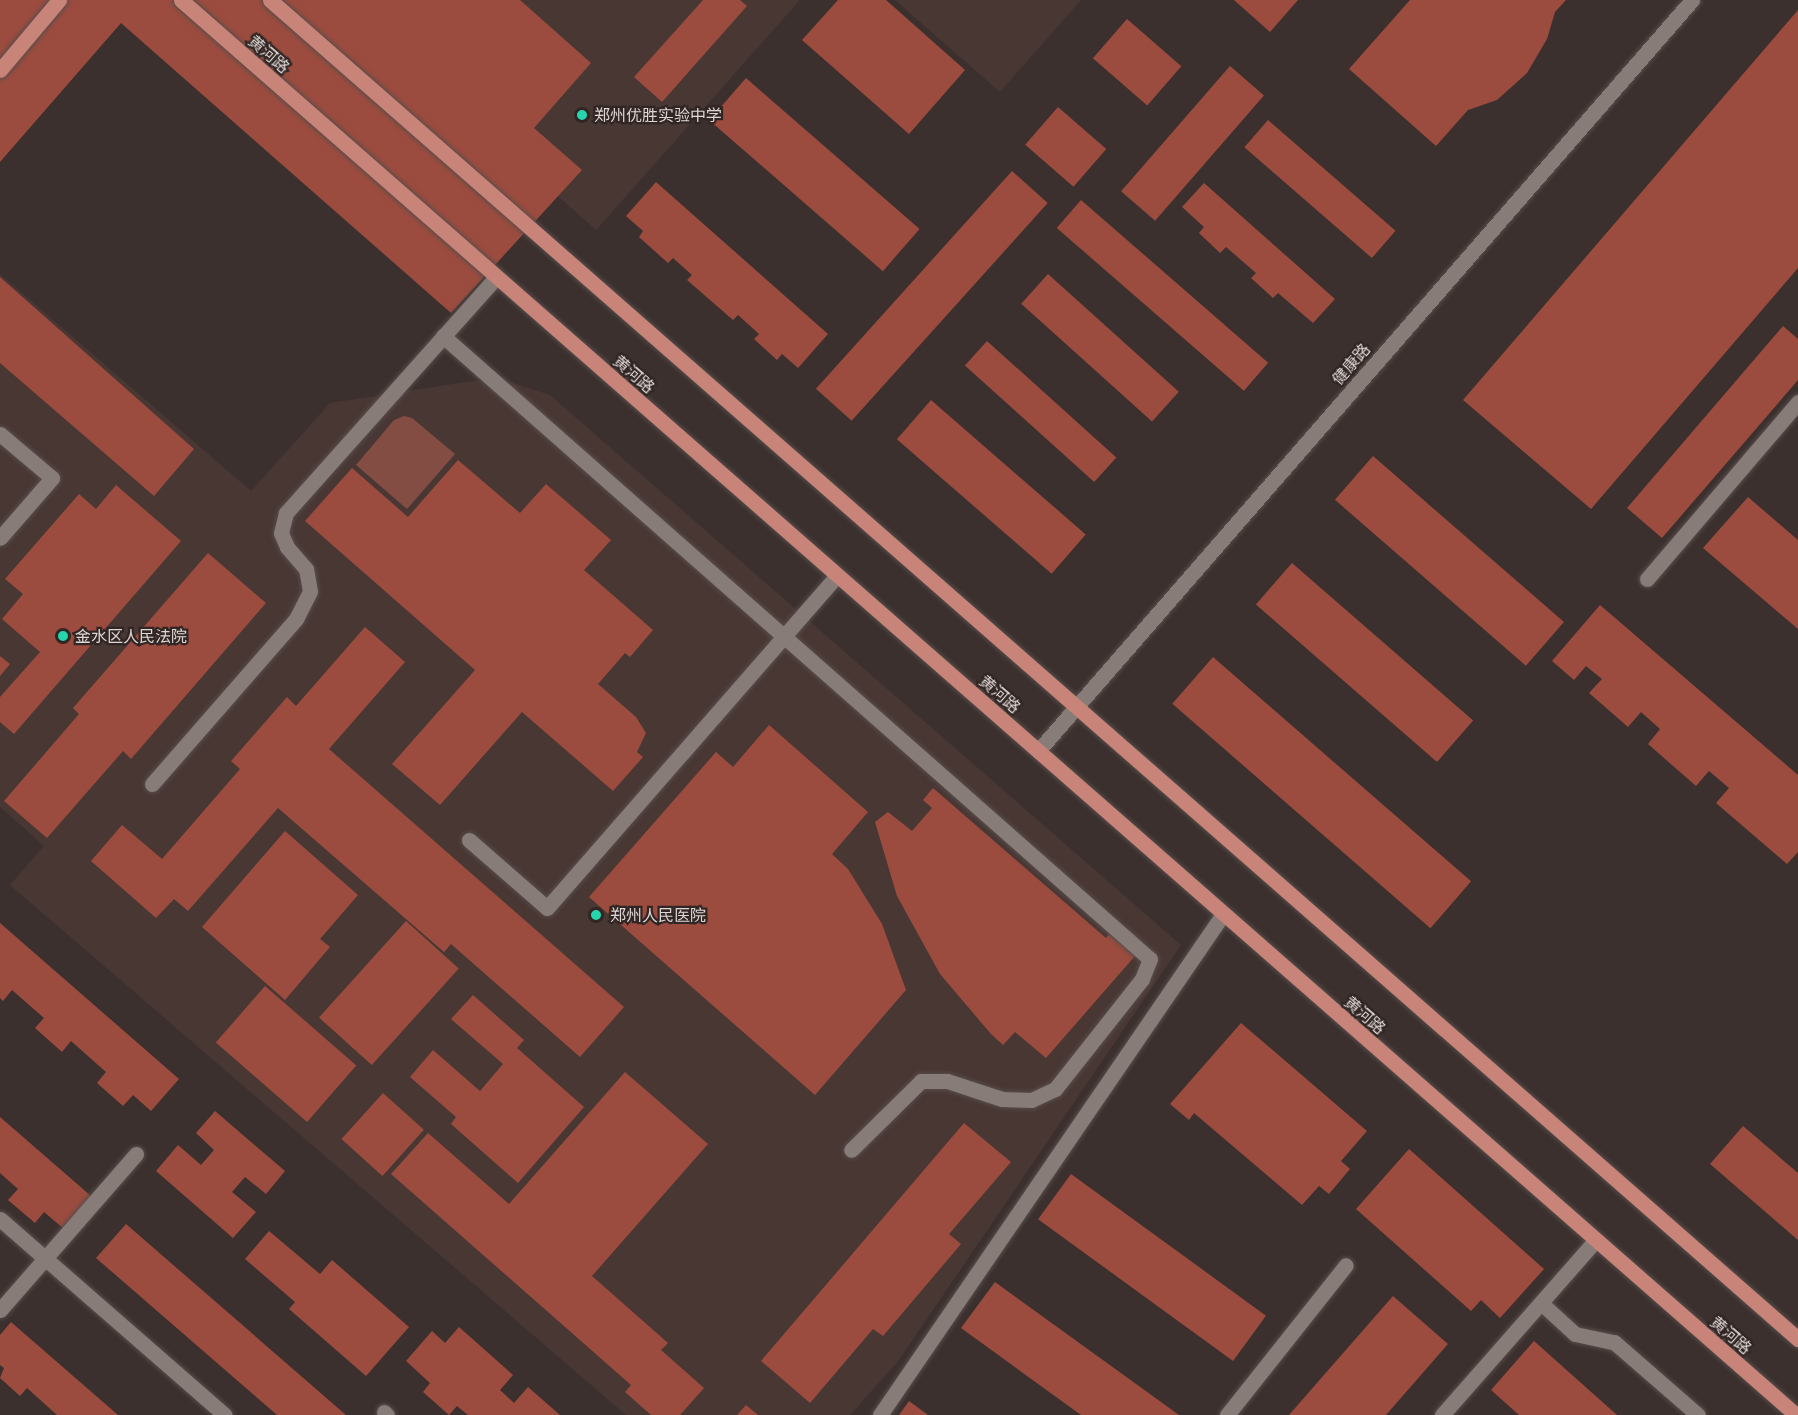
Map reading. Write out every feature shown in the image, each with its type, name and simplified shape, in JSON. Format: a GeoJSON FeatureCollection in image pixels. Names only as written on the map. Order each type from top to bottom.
{"type":"FeatureCollection","features":[{"type":"Feature","properties":{"kind":"main road"},"geometry":{"type":"LineString","coordinates":[[0,70],[58,0]]}},
{"type":"Feature","properties":{"kind":"main road","name":"黄河路"},"geometry":{"type":"LineString","coordinates":[[181,0],[1796,1415]]}},
{"type":"Feature","properties":{"kind":"main road"},"geometry":{"type":"LineString","coordinates":[[270,0],[1798,1339]]}},
{"type":"Feature","properties":{"kind":"street","name":"健康路"},"geometry":{"type":"LineString","coordinates":[[1038,752],[1692,0]]}},
{"type":"Feature","properties":{"kind":"street"},"geometry":{"type":"LineString","coordinates":[[152,784],[296,619],[310,591],[306,569],[287,547],[281,533],[286,513],[496,277]]}},
{"type":"Feature","properties":{"kind":"street"},"geometry":{"type":"LineString","coordinates":[[443,336],[1150,959],[1142,979],[1055,1089],[1031,1100],[1002,1099],[947,1081],[921,1081],[851,1150]]}},
{"type":"Feature","properties":{"kind":"street"},"geometry":{"type":"LineString","coordinates":[[1647,579],[1798,402]]}},
{"type":"Feature","properties":{"kind":"street"},"geometry":{"type":"LineString","coordinates":[[0,434],[52,478],[0,538]]}},
{"type":"Feature","properties":{"kind":"street"},"geometry":{"type":"LineString","coordinates":[[469,840],[547,908],[837,576]]}},
{"type":"Feature","properties":{"kind":"street"},"geometry":{"type":"LineString","coordinates":[[880,1415],[1223,914]]}},
{"type":"Feature","properties":{"kind":"street"},"geometry":{"type":"LineString","coordinates":[[0,1310],[136,1154]]}},
{"type":"Feature","properties":{"kind":"street"},"geometry":{"type":"LineString","coordinates":[[0,1219],[225,1415]]}},
{"type":"Feature","properties":{"kind":"street"},"geometry":{"type":"LineString","coordinates":[[1443,1415],[1595,1241]]}},
{"type":"Feature","properties":{"kind":"street"},"geometry":{"type":"LineString","coordinates":[[1227,1415],[1346,1265]]}},
{"type":"Feature","properties":{"kind":"street"},"geometry":{"type":"LineString","coordinates":[[1541,1303],[1575,1334],[1614,1342],[1698,1415]]}},
{"type":"Feature","properties":{"kind":"shaded area","name":"郑州优胜实验中学"},"geometry":{"type":"Polygon","coordinates":[[[337,0],[800,0],[596,230],[337,0]]]}},
{"type":"Feature","properties":{"kind":"shaded area"},"geometry":{"type":"Polygon","coordinates":[[[895,0],[1081,0],[1000,92],[895,0]]]}},
{"type":"Feature","properties":{"kind":"shaded area","name":"郑州人民医院"},"geometry":{"type":"Polygon","coordinates":[[[0,274],[251,491],[330,403],[472,381],[510,382],[550,395],[1181,945],[899,1360],[850,1415],[626,1415],[10,885],[44,846],[0,807],[0,274]]]}},
{"type":"Feature","properties":{"kind":"shaded area"},"geometry":{"type":"Polygon","coordinates":[[[404,416],[412,418],[455,454],[407,509],[356,465],[394,420],[404,416]]]}},
{"type":"Feature","properties":{"kind":"building"},"geometry":{"type":"Polygon","coordinates":[[[0,0],[520,0],[591,63],[534,128],[582,170],[451,313],[121,23],[0,162],[0,0]]]}},
{"type":"Feature","properties":{"kind":"building"},"geometry":{"type":"Polygon","coordinates":[[[703,0],[740,0],[747,6],[662,102],[634,77],[703,0]]]}},
{"type":"Feature","properties":{"kind":"building"},"geometry":{"type":"Polygon","coordinates":[[[838,0],[886,0],[965,70],[909,134],[802,40],[838,0]]]}},
{"type":"Feature","properties":{"kind":"building"},"geometry":{"type":"Polygon","coordinates":[[[1234,0],[1298,0],[1270,32],[1234,0]]]}},
{"type":"Feature","properties":{"kind":"building"},"geometry":{"type":"Polygon","coordinates":[[[1410,0],[1566,0],[1555,12],[1547,39],[1527,73],[1497,100],[1468,110],[1436,146],[1349,69],[1410,0]]]}},
{"type":"Feature","properties":{"kind":"building"},"geometry":{"type":"Polygon","coordinates":[[[1798,10],[1798,268],[1591,509],[1463,400],[1798,10]]]}},
{"type":"Feature","properties":{"kind":"building"},"geometry":{"type":"Polygon","coordinates":[[[1127,19],[1181,66],[1147,105],[1093,58],[1127,19]]]}},
{"type":"Feature","properties":{"kind":"building"},"geometry":{"type":"Polygon","coordinates":[[[1230,66],[1264,96],[1155,221],[1121,191],[1230,66]]]}},
{"type":"Feature","properties":{"kind":"building"},"geometry":{"type":"Polygon","coordinates":[[[746,78],[920,229],[883,271],[709,120],[746,78]]]}},
{"type":"Feature","properties":{"kind":"building"},"geometry":{"type":"Polygon","coordinates":[[[1058,107],[1106,149],[1073,187],[1025,145],[1058,107]]]}},
{"type":"Feature","properties":{"kind":"building"},"geometry":{"type":"Polygon","coordinates":[[[1268,120],[1396,231],[1372,258],[1244,147],[1268,120]]]}},
{"type":"Feature","properties":{"kind":"building"},"geometry":{"type":"Polygon","coordinates":[[[1012,171],[1048,203],[852,421],[816,389],[1012,171]]]}},
{"type":"Feature","properties":{"kind":"building"},"geometry":{"type":"Polygon","coordinates":[[[656,182],[828,334],[798,368],[782,354],[777,360],[754,339],[759,334],[738,315],[733,320],[687,280],[692,275],[673,258],[668,263],[639,237],[643,231],[626,216],[656,182]]]}},
{"type":"Feature","properties":{"kind":"building"},"geometry":{"type":"Polygon","coordinates":[[[1204,183],[1335,299],[1313,323],[1278,293],[1273,298],[1251,278],[1256,273],[1226,247],[1220,253],[1199,233],[1204,227],[1182,207],[1204,183]]]}},
{"type":"Feature","properties":{"kind":"building"},"geometry":{"type":"Polygon","coordinates":[[[1081,200],[1268,363],[1244,391],[1057,228],[1081,200]]]}},
{"type":"Feature","properties":{"kind":"building"},"geometry":{"type":"Polygon","coordinates":[[[1048,274],[1179,392],[1152,421],[1021,304],[1048,274]]]}},
{"type":"Feature","properties":{"kind":"building"},"geometry":{"type":"Polygon","coordinates":[[[0,277],[194,449],[154,496],[0,363],[0,277]]]}},
{"type":"Feature","properties":{"kind":"building"},"geometry":{"type":"Polygon","coordinates":[[[1783,326],[1798,339],[1798,380],[1662,538],[1627,508],[1783,326]]]}},
{"type":"Feature","properties":{"kind":"building"},"geometry":{"type":"Polygon","coordinates":[[[987,341],[1116,457],[1094,482],[965,366],[987,341]]]}},
{"type":"Feature","properties":{"kind":"building"},"geometry":{"type":"Polygon","coordinates":[[[931,400],[1086,534],[1052,574],[897,439],[931,400]]]}},
{"type":"Feature","properties":{"kind":"building"},"geometry":{"type":"Polygon","coordinates":[[[1373,456],[1564,622],[1526,666],[1335,500],[1373,456]]]}},
{"type":"Feature","properties":{"kind":"building"},"geometry":{"type":"Polygon","coordinates":[[[458,460],[520,513],[546,484],[611,540],[584,570],[653,630],[630,657],[625,653],[598,684],[636,717],[646,733],[637,752],[643,757],[613,791],[522,712],[440,805],[392,764],[475,670],[305,521],[352,468],[408,517],[458,460]]]}},
{"type":"Feature","properties":{"kind":"building"},"geometry":{"type":"Polygon","coordinates":[[[116,485],[181,541],[14,734],[0,722],[0,697],[40,652],[2,619],[23,594],[5,579],[79,494],[96,509],[116,485]]]}},
{"type":"Feature","properties":{"kind":"building"},"geometry":{"type":"Polygon","coordinates":[[[1748,497],[1798,540],[1798,629],[1703,548],[1748,497]]]}},
{"type":"Feature","properties":{"kind":"building"},"geometry":{"type":"Polygon","coordinates":[[[208,553],[266,603],[131,759],[123,751],[47,838],[4,801],[79,714],[73,708],[208,553]]]}},
{"type":"Feature","properties":{"kind":"building"},"geometry":{"type":"Polygon","coordinates":[[[1292,563],[1473,720],[1437,762],[1256,605],[1292,563]]]}},
{"type":"Feature","properties":{"kind":"building"},"geometry":{"type":"Polygon","coordinates":[[[1600,605],[1798,775],[1798,852],[1787,864],[1716,803],[1729,788],[1709,771],[1696,786],[1648,744],[1660,729],[1641,712],[1628,727],[1589,693],[1602,679],[1586,666],[1574,680],[1552,661],[1600,605]]]}},
{"type":"Feature","properties":{"kind":"building"},"geometry":{"type":"Polygon","coordinates":[[[365,627],[405,662],[329,749],[624,1007],[580,1057],[451,944],[444,952],[278,808],[188,911],[174,899],[156,918],[91,861],[122,825],[162,859],[240,769],[231,761],[287,697],[296,706],[365,627]]]}},
{"type":"Feature","properties":{"kind":"building"},"geometry":{"type":"Polygon","coordinates":[[[0,656],[10,664],[0,676],[0,656]]]}},
{"type":"Feature","properties":{"kind":"building"},"geometry":{"type":"Polygon","coordinates":[[[1213,657],[1471,881],[1430,928],[1172,704],[1213,657]]]}},
{"type":"Feature","properties":{"kind":"building"},"geometry":{"type":"Polygon","coordinates":[[[769,725],[868,812],[832,854],[848,869],[882,924],[906,990],[815,1095],[589,897],[716,752],[733,767],[769,725]]]}},
{"type":"Feature","properties":{"kind":"building"},"geometry":{"type":"Polygon","coordinates":[[[933,788],[1106,938],[1109,934],[1135,956],[1046,1058],[1015,1032],[1003,1045],[991,1034],[940,974],[897,896],[875,822],[888,812],[912,831],[932,808],[923,800],[933,788]]]}},
{"type":"Feature","properties":{"kind":"building"},"geometry":{"type":"Polygon","coordinates":[[[285,831],[358,895],[320,939],[330,947],[285,1000],[202,927],[285,831]]]}},
{"type":"Feature","properties":{"kind":"building"},"geometry":{"type":"Polygon","coordinates":[[[406,921],[459,969],[372,1065],[319,1018],[406,921]]]}},
{"type":"Feature","properties":{"kind":"building"},"geometry":{"type":"Polygon","coordinates":[[[0,923],[179,1079],[151,1111],[133,1095],[123,1106],[97,1083],[106,1072],[71,1041],[62,1052],[35,1028],[44,1018],[12,990],[3,1001],[0,998],[0,923]]]}},
{"type":"Feature","properties":{"kind":"building"},"geometry":{"type":"Polygon","coordinates":[[[265,986],[356,1065],[307,1122],[216,1043],[265,986]]]}},
{"type":"Feature","properties":{"kind":"building"},"geometry":{"type":"Polygon","coordinates":[[[473,995],[524,1040],[517,1048],[584,1107],[518,1183],[451,1124],[456,1117],[410,1077],[433,1050],[480,1091],[503,1064],[451,1019],[473,995]]]}},
{"type":"Feature","properties":{"kind":"building"},"geometry":{"type":"Polygon","coordinates":[[[1241,1023],[1367,1131],[1341,1161],[1350,1169],[1329,1194],[1319,1186],[1302,1205],[1194,1113],[1189,1120],[1170,1104],[1241,1023]]]}},
{"type":"Feature","properties":{"kind":"building"},"geometry":{"type":"Polygon","coordinates":[[[625,1072],[708,1144],[592,1276],[668,1343],[661,1350],[704,1388],[680,1415],[651,1415],[625,1392],[631,1385],[391,1174],[428,1133],[509,1204],[625,1072]]]}},
{"type":"Feature","properties":{"kind":"building"},"geometry":{"type":"Polygon","coordinates":[[[383,1093],[424,1130],[382,1176],[342,1139],[383,1093]]]}},
{"type":"Feature","properties":{"kind":"building"},"geometry":{"type":"Polygon","coordinates":[[[215,1111],[285,1171],[266,1194],[245,1177],[232,1192],[256,1212],[233,1238],[156,1171],[178,1145],[201,1165],[214,1150],[196,1133],[215,1111]]]}},
{"type":"Feature","properties":{"kind":"building"},"geometry":{"type":"Polygon","coordinates":[[[0,1117],[91,1196],[63,1228],[44,1212],[35,1223],[8,1200],[18,1189],[0,1173],[0,1117]]]}},
{"type":"Feature","properties":{"kind":"building"},"geometry":{"type":"Polygon","coordinates":[[[964,1123],[1011,1162],[949,1234],[961,1244],[883,1336],[873,1329],[810,1403],[761,1361],[964,1123]]]}},
{"type":"Feature","properties":{"kind":"building"},"geometry":{"type":"Polygon","coordinates":[[[1743,1126],[1798,1173],[1798,1240],[1710,1164],[1743,1126]]]}},
{"type":"Feature","properties":{"kind":"building"},"geometry":{"type":"Polygon","coordinates":[[[1409,1149],[1544,1269],[1500,1318],[1481,1300],[1471,1311],[1356,1209],[1409,1149]]]}},
{"type":"Feature","properties":{"kind":"building"},"geometry":{"type":"Polygon","coordinates":[[[1071,1174],[1266,1316],[1233,1361],[1038,1219],[1071,1174]]]}},
{"type":"Feature","properties":{"kind":"building"},"geometry":{"type":"Polygon","coordinates":[[[126,1224],[346,1415],[277,1415],[96,1258],[126,1224]]]}},
{"type":"Feature","properties":{"kind":"building"},"geometry":{"type":"Polygon","coordinates":[[[269,1231],[320,1274],[332,1260],[409,1327],[366,1376],[289,1309],[295,1302],[245,1259],[269,1231]]]}},
{"type":"Feature","properties":{"kind":"building"},"geometry":{"type":"Polygon","coordinates":[[[995,1282],[1179,1415],[1081,1415],[961,1328],[995,1282]]]}},
{"type":"Feature","properties":{"kind":"building"},"geometry":{"type":"Polygon","coordinates":[[[1393,1296],[1448,1344],[1386,1415],[1289,1415],[1393,1296]]]}},
{"type":"Feature","properties":{"kind":"building"},"geometry":{"type":"Polygon","coordinates":[[[11,1322],[118,1415],[57,1415],[27,1388],[20,1396],[0,1378],[4,1368],[0,1365],[0,1335],[11,1322]]]}},
{"type":"Feature","properties":{"kind":"building"},"geometry":{"type":"Polygon","coordinates":[[[459,1327],[513,1375],[500,1390],[514,1403],[528,1387],[560,1415],[468,1415],[457,1406],[449,1415],[423,1392],[430,1383],[406,1361],[432,1331],[445,1343],[459,1327]]]}},
{"type":"Feature","properties":{"kind":"building"},"geometry":{"type":"Polygon","coordinates":[[[1534,1341],[1617,1415],[1519,1415],[1491,1390],[1534,1341]]]}},
{"type":"Feature","properties":{"kind":"building"},"geometry":{"type":"Polygon","coordinates":[[[909,1401],[928,1415],[899,1415],[909,1401]]]}},
{"type":"Feature","properties":{"kind":"building"},"geometry":{"type":"Polygon","coordinates":[[[746,1405],[758,1415],[737,1415],[746,1405]]]}},
{"type":"Feature","properties":{"kind":"place","name":"郑州优胜实验中学"},"geometry":{"type":"Point","coordinates":[582,115]}},
{"type":"Feature","properties":{"kind":"place","name":"金水区人民法院"},"geometry":{"type":"Point","coordinates":[63,636]}},
{"type":"Feature","properties":{"kind":"place","name":"郑州人民医院"},"geometry":{"type":"Point","coordinates":[596,915]}}]}
